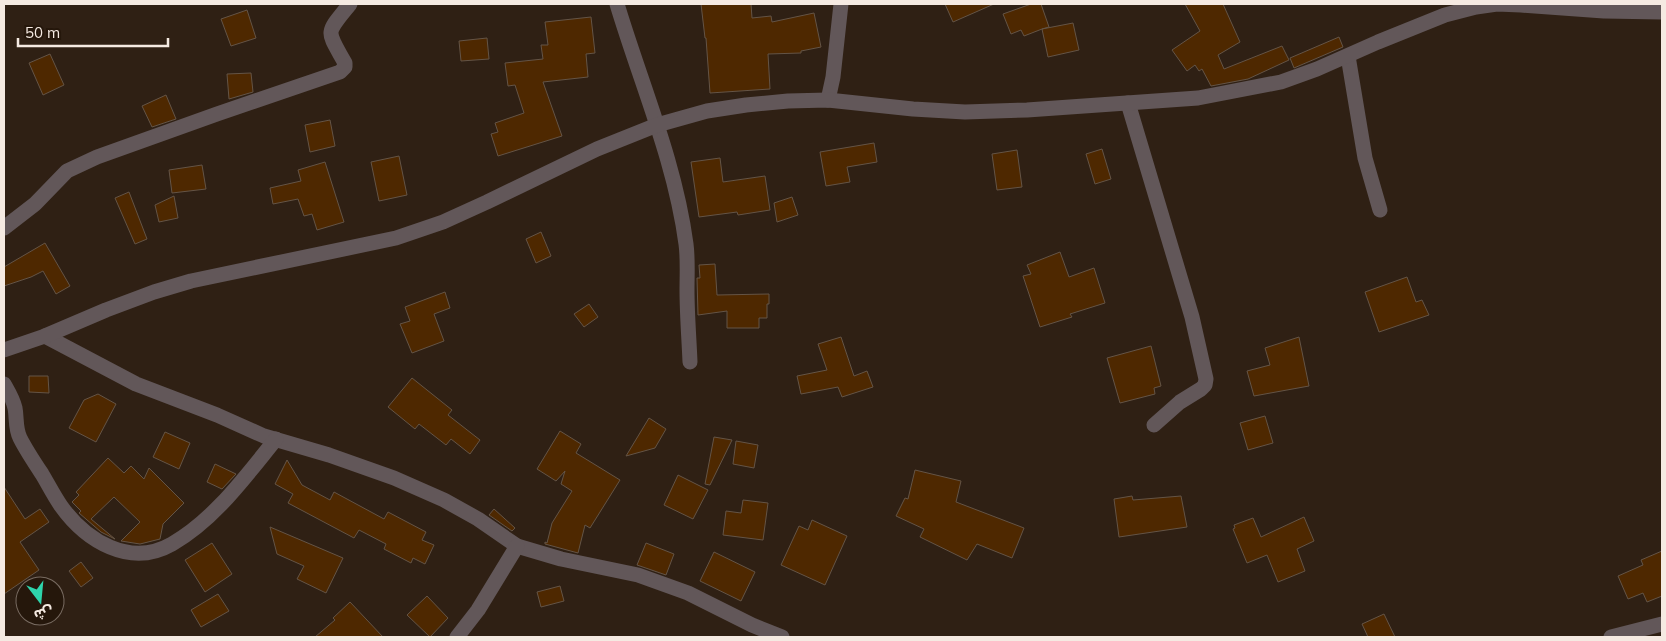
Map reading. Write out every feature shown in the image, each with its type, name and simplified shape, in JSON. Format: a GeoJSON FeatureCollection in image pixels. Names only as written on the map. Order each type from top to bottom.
{"type":"FeatureCollection","features":[{"type":"Feature","properties":{"kind":"street"},"geometry":{"type":"LineString","coordinates":[[4,228],[35,204],[67,172],[97,157],[340,72],[345,67],[345,63],[331,38],[331,28],[350,4]]}},
{"type":"Feature","properties":{"kind":"street"},"geometry":{"type":"LineString","coordinates":[[616,4],[676,187],[686,246],[690,362]]}},
{"type":"Feature","properties":{"kind":"street"},"geometry":{"type":"LineString","coordinates":[[828,100],[834,77],[841,4]]}},
{"type":"Feature","properties":{"kind":"street"},"geometry":{"type":"LineString","coordinates":[[4,350],[154,292],[191,281],[412,233],[443,222],[597,149],[657,125],[706,111],[788,101],[828,100],[913,109],[965,112],[1027,110],[1198,98],[1281,82],[1446,15],[1476,7],[1496,4],[1604,11],[1662,12]]}},
{"type":"Feature","properties":{"kind":"street"},"geometry":{"type":"LineString","coordinates":[[1348,56],[1366,158],[1380,210]]}},
{"type":"Feature","properties":{"kind":"street"},"geometry":{"type":"LineString","coordinates":[[1128,102],[1192,317],[1206,379],[1201,389],[1180,402],[1154,425]]}},
{"type":"Feature","properties":{"kind":"street"},"geometry":{"type":"LineString","coordinates":[[44,336],[136,384],[276,439],[394,478],[444,500],[478,519],[517,546],[561,559],[638,575],[688,594],[752,625],[782,637]]}},
{"type":"Feature","properties":{"kind":"street"},"geometry":{"type":"LineString","coordinates":[[4,384],[15,407],[19,436],[60,506],[96,541],[127,554],[159,550],[192,531],[213,513],[276,439]]}},
{"type":"Feature","properties":{"kind":"street"},"geometry":{"type":"LineString","coordinates":[[457,637],[478,610],[517,546]]}},
{"type":"Feature","properties":{"kind":"street"},"geometry":{"type":"LineString","coordinates":[[1612,637],[1662,624]]}},
{"type":"Feature","properties":{"kind":"building"},"geometry":{"type":"Polygon","coordinates":[[[701,4],[751,4],[752,18],[771,16],[772,22],[814,13],[821,47],[801,51],[801,53],[768,54],[770,89],[710,93],[706,38],[701,4]]]}},
{"type":"Feature","properties":{"kind":"building"},"geometry":{"type":"Polygon","coordinates":[[[945,4],[994,4],[953,22],[945,4]]]}},
{"type":"Feature","properties":{"kind":"building"},"geometry":{"type":"Polygon","coordinates":[[[1031,4],[1041,4],[1049,27],[1024,36],[1021,30],[1011,34],[1003,14],[1031,4]]]}},
{"type":"Feature","properties":{"kind":"building"},"geometry":{"type":"Polygon","coordinates":[[[1185,4],[1223,4],[1240,42],[1218,55],[1224,69],[1282,46],[1289,60],[1248,79],[1211,86],[1202,69],[1199,71],[1195,65],[1187,71],[1172,50],[1200,31],[1185,4]]]}},
{"type":"Feature","properties":{"kind":"building"},"geometry":{"type":"Polygon","coordinates":[[[247,10],[256,38],[231,46],[221,19],[247,10]]]}},
{"type":"Feature","properties":{"kind":"building"},"geometry":{"type":"Polygon","coordinates":[[[591,17],[595,53],[586,54],[588,77],[543,82],[562,136],[498,156],[491,134],[498,132],[495,123],[524,113],[515,85],[508,86],[505,63],[543,59],[541,45],[548,45],[545,22],[591,17]]]}},
{"type":"Feature","properties":{"kind":"building"},"geometry":{"type":"Polygon","coordinates":[[[1073,23],[1079,50],[1048,57],[1042,29],[1073,23]]]}},
{"type":"Feature","properties":{"kind":"building"},"geometry":{"type":"Polygon","coordinates":[[[1339,37],[1343,47],[1294,68],[1290,58],[1339,37]]]}},
{"type":"Feature","properties":{"kind":"building"},"geometry":{"type":"Polygon","coordinates":[[[487,38],[489,59],[461,61],[459,41],[487,38]]]}},
{"type":"Feature","properties":{"kind":"building"},"geometry":{"type":"Polygon","coordinates":[[[50,54],[64,85],[43,95],[29,63],[50,54]]]}},
{"type":"Feature","properties":{"kind":"building"},"geometry":{"type":"Polygon","coordinates":[[[251,73],[253,92],[229,99],[227,74],[251,73]]]}},
{"type":"Feature","properties":{"kind":"building"},"geometry":{"type":"Polygon","coordinates":[[[166,95],[176,119],[152,127],[142,106],[166,95]]]}},
{"type":"Feature","properties":{"kind":"building"},"geometry":{"type":"Polygon","coordinates":[[[330,120],[335,146],[310,152],[305,125],[330,120]]]}},
{"type":"Feature","properties":{"kind":"building"},"geometry":{"type":"Polygon","coordinates":[[[874,143],[877,162],[847,167],[850,182],[826,186],[820,152],[874,143]]]}},
{"type":"Feature","properties":{"kind":"building"},"geometry":{"type":"Polygon","coordinates":[[[1102,149],[1111,179],[1095,184],[1086,154],[1102,149]]]}},
{"type":"Feature","properties":{"kind":"building"},"geometry":{"type":"Polygon","coordinates":[[[1017,150],[1022,187],[997,190],[992,154],[1017,150]]]}},
{"type":"Feature","properties":{"kind":"building"},"geometry":{"type":"Polygon","coordinates":[[[399,156],[407,195],[379,201],[371,162],[399,156]]]}},
{"type":"Feature","properties":{"kind":"building"},"geometry":{"type":"Polygon","coordinates":[[[720,158],[723,182],[765,176],[770,210],[738,215],[737,212],[699,217],[691,162],[720,158]]]}},
{"type":"Feature","properties":{"kind":"building"},"geometry":{"type":"Polygon","coordinates":[[[325,162],[344,222],[317,230],[312,214],[304,216],[298,199],[273,204],[270,188],[301,181],[298,170],[325,162]]]}},
{"type":"Feature","properties":{"kind":"building"},"geometry":{"type":"Polygon","coordinates":[[[202,165],[206,189],[172,193],[169,170],[202,165]]]}},
{"type":"Feature","properties":{"kind":"building"},"geometry":{"type":"Polygon","coordinates":[[[129,192],[147,239],[135,244],[115,198],[129,192]]]}},
{"type":"Feature","properties":{"kind":"building"},"geometry":{"type":"Polygon","coordinates":[[[174,196],[178,218],[159,222],[155,205],[174,196]]]}},
{"type":"Feature","properties":{"kind":"building"},"geometry":{"type":"Polygon","coordinates":[[[792,197],[798,215],[777,222],[774,203],[792,197]]]}},
{"type":"Feature","properties":{"kind":"building"},"geometry":{"type":"Polygon","coordinates":[[[541,232],[551,256],[536,263],[526,239],[541,232]]]}},
{"type":"Feature","properties":{"kind":"building"},"geometry":{"type":"Polygon","coordinates":[[[45,243],[70,286],[56,294],[43,271],[4,286],[4,267],[45,243]]]}},
{"type":"Feature","properties":{"kind":"building"},"geometry":{"type":"Polygon","coordinates":[[[1060,252],[1069,277],[1094,268],[1105,303],[1070,314],[1072,317],[1040,327],[1023,276],[1031,274],[1027,265],[1060,252]]]}},
{"type":"Feature","properties":{"kind":"building"},"geometry":{"type":"Polygon","coordinates":[[[715,264],[717,295],[769,294],[767,318],[759,318],[759,328],[727,328],[727,311],[698,315],[697,278],[700,278],[699,265],[715,264]]]}},
{"type":"Feature","properties":{"kind":"building"},"geometry":{"type":"Polygon","coordinates":[[[1407,277],[1416,302],[1422,300],[1429,315],[1379,332],[1365,292],[1407,277]]]}},
{"type":"Feature","properties":{"kind":"building"},"geometry":{"type":"Polygon","coordinates":[[[445,292],[450,308],[434,314],[444,341],[412,353],[400,324],[410,321],[405,307],[445,292]]]}},
{"type":"Feature","properties":{"kind":"building"},"geometry":{"type":"Polygon","coordinates":[[[589,304],[598,317],[584,327],[574,314],[589,304]]]}},
{"type":"Feature","properties":{"kind":"building"},"geometry":{"type":"Polygon","coordinates":[[[841,337],[854,376],[867,371],[873,387],[842,397],[838,387],[801,394],[797,376],[827,370],[818,344],[841,337]]]}},
{"type":"Feature","properties":{"kind":"building"},"geometry":{"type":"Polygon","coordinates":[[[1299,337],[1309,386],[1254,396],[1247,371],[1270,365],[1265,348],[1299,337]]]}},
{"type":"Feature","properties":{"kind":"building"},"geometry":{"type":"Polygon","coordinates":[[[1151,346],[1161,386],[1154,388],[1155,394],[1120,403],[1107,358],[1151,346]]]}},
{"type":"Feature","properties":{"kind":"building"},"geometry":{"type":"Polygon","coordinates":[[[29,376],[48,376],[49,393],[29,392],[29,376]]]}},
{"type":"Feature","properties":{"kind":"building"},"geometry":{"type":"Polygon","coordinates":[[[412,378],[452,410],[448,415],[480,440],[470,454],[451,439],[446,445],[419,424],[415,429],[388,407],[412,378]]]}},
{"type":"Feature","properties":{"kind":"building"},"geometry":{"type":"Polygon","coordinates":[[[98,394],[116,404],[96,442],[69,428],[84,400],[98,394]]]}},
{"type":"Feature","properties":{"kind":"building"},"geometry":{"type":"Polygon","coordinates":[[[1265,416],[1273,443],[1248,450],[1240,423],[1265,416]]]}},
{"type":"Feature","properties":{"kind":"building"},"geometry":{"type":"Polygon","coordinates":[[[649,418],[666,429],[655,448],[626,456],[649,418]]]}},
{"type":"Feature","properties":{"kind":"building"},"geometry":{"type":"Polygon","coordinates":[[[560,431],[581,444],[576,453],[620,480],[590,528],[585,525],[578,553],[545,544],[545,542],[547,543],[552,523],[572,491],[561,484],[565,471],[556,481],[537,469],[560,431]]]}},
{"type":"Feature","properties":{"kind":"building"},"geometry":{"type":"Polygon","coordinates":[[[165,432],[190,443],[179,469],[153,457],[165,432]]]}},
{"type":"Feature","properties":{"kind":"building"},"geometry":{"type":"Polygon","coordinates":[[[714,437],[732,440],[710,485],[705,484],[714,437]]]}},
{"type":"Feature","properties":{"kind":"building"},"geometry":{"type":"Polygon","coordinates":[[[736,441],[758,445],[754,468],[733,464],[736,441]]]}},
{"type":"Feature","properties":{"kind":"building"},"geometry":{"type":"Polygon","coordinates":[[[108,458],[124,473],[131,466],[144,479],[149,468],[184,503],[163,524],[160,539],[140,544],[121,541],[140,522],[114,497],[91,519],[115,539],[101,532],[79,513],[81,511],[72,502],[79,495],[76,492],[108,458]]]}},
{"type":"Feature","properties":{"kind":"building"},"geometry":{"type":"Polygon","coordinates":[[[287,460],[302,485],[330,500],[334,492],[384,519],[388,512],[426,532],[422,540],[434,545],[425,564],[413,558],[411,563],[384,549],[386,544],[359,530],[354,538],[288,503],[293,494],[275,484],[287,460]]]}},
{"type":"Feature","properties":{"kind":"building"},"geometry":{"type":"Polygon","coordinates":[[[215,464],[236,474],[222,489],[207,482],[215,464]]]}},
{"type":"Feature","properties":{"kind":"building"},"geometry":{"type":"Polygon","coordinates":[[[915,470],[961,481],[956,502],[1024,528],[1012,558],[977,544],[967,560],[920,537],[924,529],[896,516],[905,498],[908,499],[915,470]]]}},
{"type":"Feature","properties":{"kind":"building"},"geometry":{"type":"Polygon","coordinates":[[[678,475],[708,490],[693,519],[664,505],[678,475]]]}},
{"type":"Feature","properties":{"kind":"building"},"geometry":{"type":"Polygon","coordinates":[[[4,487],[25,519],[40,509],[49,522],[20,542],[39,570],[30,576],[15,576],[15,586],[4,594],[4,487]]]}},
{"type":"Feature","properties":{"kind":"building"},"geometry":{"type":"Polygon","coordinates":[[[1132,496],[1133,500],[1181,496],[1187,527],[1119,537],[1114,499],[1132,496]]]}},
{"type":"Feature","properties":{"kind":"building"},"geometry":{"type":"Polygon","coordinates":[[[743,500],[768,503],[763,540],[723,535],[726,511],[741,513],[743,500]]]}},
{"type":"Feature","properties":{"kind":"building"},"geometry":{"type":"Polygon","coordinates":[[[494,509],[515,528],[512,531],[489,515],[494,509]]]}},
{"type":"Feature","properties":{"kind":"building"},"geometry":{"type":"Polygon","coordinates":[[[1304,517],[1314,541],[1297,549],[1305,571],[1278,582],[1267,555],[1247,563],[1233,529],[1235,528],[1234,525],[1253,518],[1261,537],[1304,517]]]}},
{"type":"Feature","properties":{"kind":"building"},"geometry":{"type":"Polygon","coordinates":[[[812,520],[847,536],[825,585],[781,565],[799,526],[808,530],[812,520]]]}},
{"type":"Feature","properties":{"kind":"building"},"geometry":{"type":"Polygon","coordinates":[[[270,527],[343,558],[326,593],[297,579],[304,566],[277,554],[270,527]]]}},
{"type":"Feature","properties":{"kind":"building"},"geometry":{"type":"Polygon","coordinates":[[[212,543],[232,574],[205,592],[185,560],[212,543]]]}},
{"type":"Feature","properties":{"kind":"building"},"geometry":{"type":"Polygon","coordinates":[[[646,543],[674,554],[666,575],[637,565],[646,543]]]}},
{"type":"Feature","properties":{"kind":"building"},"geometry":{"type":"Polygon","coordinates":[[[1662,551],[1662,596],[1647,602],[1643,593],[1628,599],[1618,576],[1643,565],[1641,560],[1662,551]]]}},
{"type":"Feature","properties":{"kind":"building"},"geometry":{"type":"Polygon","coordinates":[[[714,552],[755,572],[741,601],[700,581],[714,552]]]}},
{"type":"Feature","properties":{"kind":"building"},"geometry":{"type":"Polygon","coordinates":[[[81,562],[93,578],[81,587],[69,571],[81,562]]]}},
{"type":"Feature","properties":{"kind":"building"},"geometry":{"type":"Polygon","coordinates":[[[560,586],[564,601],[541,607],[537,592],[560,586]]]}},
{"type":"Feature","properties":{"kind":"building"},"geometry":{"type":"Polygon","coordinates":[[[218,594],[229,611],[201,627],[191,610],[218,594]]]}},
{"type":"Feature","properties":{"kind":"building"},"geometry":{"type":"Polygon","coordinates":[[[427,596],[448,618],[430,637],[407,615],[427,596]]]}},
{"type":"Feature","properties":{"kind":"building"},"geometry":{"type":"Polygon","coordinates":[[[350,602],[383,637],[315,637],[335,620],[333,618],[350,602]]]}},
{"type":"Feature","properties":{"kind":"building"},"geometry":{"type":"Polygon","coordinates":[[[1384,614],[1395,637],[1368,637],[1362,624],[1384,614]]]}}]}
